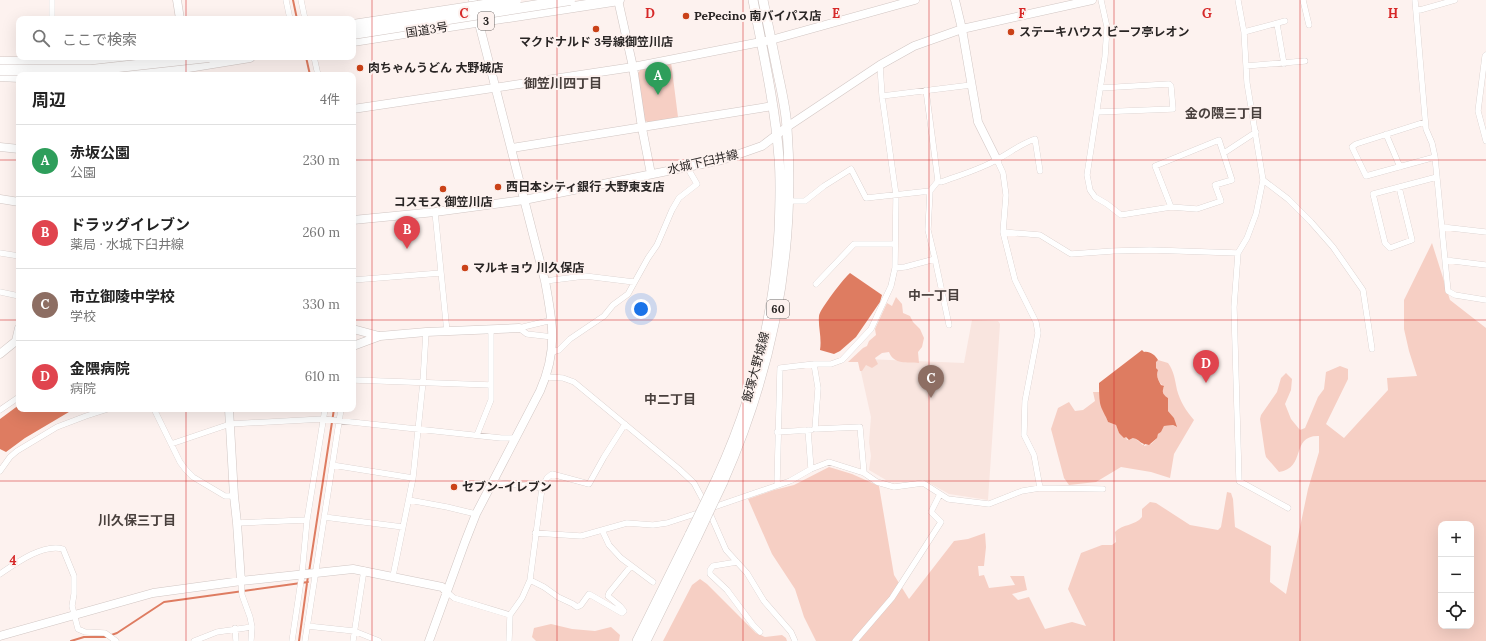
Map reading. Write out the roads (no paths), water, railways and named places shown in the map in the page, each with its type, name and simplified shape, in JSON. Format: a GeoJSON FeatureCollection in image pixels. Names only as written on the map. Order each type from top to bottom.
{"type":"FeatureCollection","features":[{"type":"Feature","properties":{"kind":"highway","name":"国道3号"},"geometry":{"type":"LineString","coordinates":[[356,23],[474,1],[492,0]]}},
{"type":"Feature","properties":{"kind":"highway"},"geometry":{"type":"LineString","coordinates":[[356,24],[516,0]]}},
{"type":"Feature","properties":{"kind":"highway"},"geometry":{"type":"LineString","coordinates":[[356,34],[570,0]]}},
{"type":"Feature","properties":{"kind":"highway","name":"国道3号"},"geometry":{"type":"LineString","coordinates":[[356,41],[619,0]]}},
{"type":"Feature","properties":{"kind":"highway"},"geometry":{"type":"LineString","coordinates":[[0,58],[16,58]]}},
{"type":"Feature","properties":{"kind":"highway"},"geometry":{"type":"LineString","coordinates":[[0,62],[93,62],[111,60]]}},
{"type":"Feature","properties":{"kind":"highway"},"geometry":{"type":"LineString","coordinates":[[0,70],[91,70],[182,60]]}},
{"type":"Feature","properties":{"kind":"highway"},"geometry":{"type":"LineString","coordinates":[[135,72],[229,60]]}},
{"type":"Feature","properties":{"kind":"highway"},"geometry":{"type":"LineString","coordinates":[[0,76],[16,76]]}},
{"type":"Feature","properties":{"kind":"main road","name":"飯塚大野城線"},"geometry":{"type":"LineString","coordinates":[[720,480],[756,374],[766,333],[772,299],[778,246],[781,195],[777,135],[753,0]]}},
{"type":"Feature","properties":{"kind":"main road","name":"飯塚大野城線"},"geometry":{"type":"LineString","coordinates":[[646,641],[750,417],[771,343],[783,273],[790,182],[787,127],[784,104],[763,0]]}},
{"type":"Feature","properties":{"kind":"main road","name":"飯塚大野城線"},"geometry":{"type":"LineString","coordinates":[[637,641],[694,535]]}},
{"type":"Feature","properties":{"kind":"street"},"geometry":{"type":"LineString","coordinates":[[52,0],[52,16]]}},
{"type":"Feature","properties":{"kind":"street"},"geometry":{"type":"LineString","coordinates":[[177,0],[180,16]]}},
{"type":"Feature","properties":{"kind":"street"},"geometry":{"type":"LineString","coordinates":[[286,0],[289,16]]}},
{"type":"Feature","properties":{"kind":"street"},"geometry":{"type":"LineString","coordinates":[[301,0],[304,16]]}},
{"type":"Feature","properties":{"kind":"street"},"geometry":{"type":"LineString","coordinates":[[619,0],[633,67],[642,128],[651,174]]}},
{"type":"Feature","properties":{"kind":"street"},"geometry":{"type":"LineString","coordinates":[[356,109],[633,67],[771,40],[915,0]]}},
{"type":"Feature","properties":{"kind":"street"},"geometry":{"type":"LineString","coordinates":[[955,0],[962,29],[978,122],[1003,173],[1006,195],[1003,232],[1015,280],[1036,322],[1038,333],[1025,401],[1024,434],[1034,455],[1040,488]]}},
{"type":"Feature","properties":{"kind":"street","name":"水城下臼井線"},"geometry":{"type":"LineString","coordinates":[[356,220],[435,212],[524,200],[722,160],[762,146],[787,127],[880,65],[914,46],[962,29],[1092,0]]}},
{"type":"Feature","properties":{"kind":"street"},"geometry":{"type":"LineString","coordinates":[[1101,0],[1107,27],[1105,56],[1087,175],[1090,190],[1095,197],[1121,214],[1171,207],[1197,209],[1221,201],[1215,185],[1232,180],[1219,140],[1156,166],[1171,207]]}},
{"type":"Feature","properties":{"kind":"street"},"geometry":{"type":"LineString","coordinates":[[1238,0],[1244,32],[1246,66],[1263,180],[1256,214],[1247,238],[1238,253],[1234,307],[1238,481],[1288,508]]}},
{"type":"Feature","properties":{"kind":"street"},"geometry":{"type":"LineString","coordinates":[[1303,0],[1309,25]]}},
{"type":"Feature","properties":{"kind":"street"},"geometry":{"type":"LineString","coordinates":[[1415,0],[1425,122],[1435,157],[1448,291],[1450,293],[1486,300]]}},
{"type":"Feature","properties":{"kind":"street"},"geometry":{"type":"LineString","coordinates":[[1416,9],[1420,10],[1455,0]]}},
{"type":"Feature","properties":{"kind":"street"},"geometry":{"type":"LineString","coordinates":[[429,641],[446,591],[476,514],[546,377],[552,352],[552,320],[545,281],[512,148],[478,22],[474,1]]}},
{"type":"Feature","properties":{"kind":"street"},"geometry":{"type":"LineString","coordinates":[[1244,32],[1285,22]]}},
{"type":"Feature","properties":{"kind":"street"},"geometry":{"type":"LineString","coordinates":[[1277,24],[1284,64]]}},
{"type":"Feature","properties":{"kind":"street"},"geometry":{"type":"LineString","coordinates":[[1486,55],[1478,111],[1486,141]]}},
{"type":"Feature","properties":{"kind":"street"},"geometry":{"type":"LineString","coordinates":[[315,60],[317,72]]}},
{"type":"Feature","properties":{"kind":"street"},"geometry":{"type":"LineString","coordinates":[[1246,66],[1284,64],[1305,61]]}},
{"type":"Feature","properties":{"kind":"street"},"geometry":{"type":"LineString","coordinates":[[777,485],[777,432],[780,368],[814,364],[831,364],[842,360],[867,334],[875,323],[891,286],[895,268],[896,195],[882,96],[880,65]]}},
{"type":"Feature","properties":{"kind":"street"},"geometry":{"type":"LineString","coordinates":[[1097,112],[1173,109],[1171,86],[1169,84],[1100,88]]}},
{"type":"Feature","properties":{"kind":"street"},"geometry":{"type":"LineString","coordinates":[[882,96],[971,85]]}},
{"type":"Feature","properties":{"kind":"street"},"geometry":{"type":"LineString","coordinates":[[926,90],[938,181],[930,191],[928,230],[949,325]]}},
{"type":"Feature","properties":{"kind":"street"},"geometry":{"type":"LineString","coordinates":[[512,148],[773,106]]}},
{"type":"Feature","properties":{"kind":"street"},"geometry":{"type":"LineString","coordinates":[[1425,122],[1352,146],[1366,176],[1435,157]]}},
{"type":"Feature","properties":{"kind":"street"},"geometry":{"type":"LineString","coordinates":[[1224,153],[1256,132]]}},
{"type":"Feature","properties":{"kind":"street"},"geometry":{"type":"LineString","coordinates":[[1386,134],[1400,167]]}},
{"type":"Feature","properties":{"kind":"street"},"geometry":{"type":"LineString","coordinates":[[938,181],[941,182],[978,169],[997,160],[1024,143],[1035,139],[1040,171]]}},
{"type":"Feature","properties":{"kind":"street"},"geometry":{"type":"LineString","coordinates":[[0,147],[16,149]]}},
{"type":"Feature","properties":{"kind":"street"},"geometry":{"type":"LineString","coordinates":[[552,352],[559,350],[570,339],[604,316],[613,305],[628,294],[657,246],[672,210],[679,198],[697,184],[687,167]]}},
{"type":"Feature","properties":{"kind":"street"},"geometry":{"type":"LineString","coordinates":[[789,201],[805,201],[824,186],[851,169],[866,198],[930,191]]}},
{"type":"Feature","properties":{"kind":"street"},"geometry":{"type":"LineString","coordinates":[[1399,187],[1412,240],[1390,248],[1385,243],[1373,194],[1399,187],[1437,177]]}},
{"type":"Feature","properties":{"kind":"street"},"geometry":{"type":"LineString","coordinates":[[1263,180],[1288,199],[1311,222],[1333,247],[1363,290],[1372,349]]}},
{"type":"Feature","properties":{"kind":"street"},"geometry":{"type":"LineString","coordinates":[[0,198],[16,201]]}},
{"type":"Feature","properties":{"kind":"street"},"geometry":{"type":"LineString","coordinates":[[435,212],[448,332]]}},
{"type":"Feature","properties":{"kind":"street"},"geometry":{"type":"LineString","coordinates":[[1442,227],[1486,232]]}},
{"type":"Feature","properties":{"kind":"street"},"geometry":{"type":"LineString","coordinates":[[1003,232],[1040,235],[1071,254],[1113,250],[1238,253]]}},
{"type":"Feature","properties":{"kind":"street"},"geometry":{"type":"LineString","coordinates":[[816,284],[854,244],[895,244]]}},
{"type":"Feature","properties":{"kind":"street"},"geometry":{"type":"LineString","coordinates":[[0,253],[16,256]]}},
{"type":"Feature","properties":{"kind":"street"},"geometry":{"type":"LineString","coordinates":[[895,268],[905,267],[935,259]]}},
{"type":"Feature","properties":{"kind":"street"},"geometry":{"type":"LineString","coordinates":[[1445,260],[1486,265]]}},
{"type":"Feature","properties":{"kind":"street"},"geometry":{"type":"LineString","coordinates":[[356,280],[441,273]]}},
{"type":"Feature","properties":{"kind":"street"},"geometry":{"type":"LineString","coordinates":[[545,281],[585,276],[634,282]]}},
{"type":"Feature","properties":{"kind":"street"},"geometry":{"type":"LineString","coordinates":[[0,292],[16,295]]}},
{"type":"Feature","properties":{"kind":"street"},"geometry":{"type":"LineString","coordinates":[[356,345],[380,336],[426,332],[519,328],[552,320]]}},
{"type":"Feature","properties":{"kind":"street"},"geometry":{"type":"LineString","coordinates":[[519,328],[527,334],[553,337]]}},
{"type":"Feature","properties":{"kind":"street"},"geometry":{"type":"LineString","coordinates":[[477,435],[491,400],[491,330]]}},
{"type":"Feature","properties":{"kind":"street"},"geometry":{"type":"LineString","coordinates":[[356,331],[380,336]]}},
{"type":"Feature","properties":{"kind":"street"},"geometry":{"type":"LineString","coordinates":[[393,576],[413,478],[419,429],[426,332]]}},
{"type":"Feature","properties":{"kind":"street"},"geometry":{"type":"LineString","coordinates":[[0,354],[16,344]]}},
{"type":"Feature","properties":{"kind":"street"},"geometry":{"type":"LineString","coordinates":[[814,364],[818,388],[815,429]]}},
{"type":"Feature","properties":{"kind":"street"},"geometry":{"type":"LineString","coordinates":[[546,377],[563,378],[574,382],[694,483],[708,509],[726,550],[747,573],[764,601],[791,632],[795,641]]}},
{"type":"Feature","properties":{"kind":"street"},"geometry":{"type":"LineString","coordinates":[[356,380],[491,385]]}},
{"type":"Feature","properties":{"kind":"street"},"geometry":{"type":"LineString","coordinates":[[1,407],[16,399]]}},
{"type":"Feature","properties":{"kind":"street"},"geometry":{"type":"LineString","coordinates":[[0,471],[10,457],[17,451],[57,427],[99,412]]}},
{"type":"Feature","properties":{"kind":"street"},"geometry":{"type":"LineString","coordinates":[[155,412],[183,466],[193,477],[225,496],[234,496]]}},
{"type":"Feature","properties":{"kind":"street"},"geometry":{"type":"LineString","coordinates":[[229,412],[242,596],[250,617],[252,627],[251,641]]}},
{"type":"Feature","properties":{"kind":"street"},"geometry":{"type":"LineString","coordinates":[[292,641],[302,574],[307,520],[325,412]]}},
{"type":"Feature","properties":{"kind":"street"},"geometry":{"type":"LineString","coordinates":[[305,641],[340,412]]}},
{"type":"Feature","properties":{"kind":"street"},"geometry":{"type":"LineString","coordinates":[[171,444],[230,424],[324,419],[501,438],[516,438]]}},
{"type":"Feature","properties":{"kind":"street"},"geometry":{"type":"LineString","coordinates":[[508,641],[510,615],[522,598],[530,580],[542,488],[547,478],[552,474],[589,484],[625,424]]}},
{"type":"Feature","properties":{"kind":"street"},"geometry":{"type":"LineString","coordinates":[[777,432],[860,427],[864,473]]}},
{"type":"Feature","properties":{"kind":"street"},"geometry":{"type":"LineString","coordinates":[[808,430],[810,469]]}},
{"type":"Feature","properties":{"kind":"street"},"geometry":{"type":"LineString","coordinates":[[535,533],[581,536],[627,523],[653,525],[667,523],[790,481],[810,469],[829,462],[864,473],[877,482],[894,487],[923,483],[948,499],[989,504],[1022,491],[1040,488],[1103,489]]}},
{"type":"Feature","properties":{"kind":"street"},"geometry":{"type":"LineString","coordinates":[[332,465],[413,478]]}},
{"type":"Feature","properties":{"kind":"street"},"geometry":{"type":"LineString","coordinates":[[493,482],[542,488]]}},
{"type":"Feature","properties":{"kind":"street"},"geometry":{"type":"LineString","coordinates":[[855,641],[892,598],[941,522],[931,512],[940,494]]}},
{"type":"Feature","properties":{"kind":"street"},"geometry":{"type":"LineString","coordinates":[[408,500],[476,514]]}},
{"type":"Feature","properties":{"kind":"street"},"geometry":{"type":"LineString","coordinates":[[324,517],[403,527]]}},
{"type":"Feature","properties":{"kind":"street"},"geometry":{"type":"LineString","coordinates":[[237,523],[307,520]]}},
{"type":"Feature","properties":{"kind":"street"},"geometry":{"type":"LineString","coordinates":[[602,530],[609,545],[621,558],[653,582]]}},
{"type":"Feature","properties":{"kind":"street"},"geometry":{"type":"LineString","coordinates":[[0,574],[25,558],[57,547],[63,549],[74,576],[72,606],[78,629],[85,632],[105,633],[115,640]]}},
{"type":"Feature","properties":{"kind":"street"},"geometry":{"type":"LineString","coordinates":[[737,562],[712,566],[710,574],[728,590],[753,625],[760,632]]}},
{"type":"Feature","properties":{"kind":"street"},"geometry":{"type":"LineString","coordinates":[[530,580],[544,586],[558,597],[577,607],[581,605],[589,594],[622,613],[624,610],[608,596],[631,566]]}},
{"type":"Feature","properties":{"kind":"street"},"geometry":{"type":"LineString","coordinates":[[0,636],[153,593],[241,584],[316,572],[353,569],[442,586],[454,598],[510,615]]}},
{"type":"Feature","properties":{"kind":"street"},"geometry":{"type":"LineString","coordinates":[[352,641],[364,570]]}},
{"type":"Feature","properties":{"kind":"street"},"geometry":{"type":"LineString","coordinates":[[308,626],[354,631],[379,641]]}},
{"type":"Feature","properties":{"kind":"street"},"geometry":{"type":"LineString","coordinates":[[194,641],[217,632],[235,628],[252,627]]}},
{"type":"Feature","properties":{"kind":"street"},"geometry":{"type":"LineString","coordinates":[[235,628],[236,641]]}},
{"type":"Feature","properties":{"kind":"waterway"},"geometry":{"type":"LineString","coordinates":[[293,0],[296,16]]}},
{"type":"Feature","properties":{"kind":"waterway"},"geometry":{"type":"LineString","coordinates":[[307,60],[309,72]]}},
{"type":"Feature","properties":{"kind":"waterway"},"geometry":{"type":"LineString","coordinates":[[309,572],[334,412]]}},
{"type":"Feature","properties":{"kind":"waterway"},"geometry":{"type":"LineString","coordinates":[[299,641],[308,576]]}},
{"type":"Feature","properties":{"kind":"waterway"},"geometry":{"type":"LineString","coordinates":[[71,641],[84,637],[106,637],[117,633],[164,602],[308,582]]}},
{"type":"Feature","properties":{"kind":"place","name":"PePecino 南バイパス店"},"geometry":{"type":"Point","coordinates":[686,16]}},
{"type":"Feature","properties":{"kind":"place","name":"マクドナルド 3号線御笠川店"},"geometry":{"type":"Point","coordinates":[596,29]}},
{"type":"Feature","properties":{"kind":"place","name":"ステーキハウス ビーフ亭レオン"},"geometry":{"type":"Point","coordinates":[1011,32]}},
{"type":"Feature","properties":{"kind":"place","name":"肉ちゃんうどん 大野城店"},"geometry":{"type":"Point","coordinates":[360,68]}},
{"type":"Feature","properties":{"kind":"place","name":"赤坂公園"},"geometry":{"type":"Point","coordinates":[658,95]}},
{"type":"Feature","properties":{"kind":"place","name":"西日本シティ銀行 大野東支店"},"geometry":{"type":"Point","coordinates":[498,187]}},
{"type":"Feature","properties":{"kind":"place","name":"コスモス 御笠川店"},"geometry":{"type":"Point","coordinates":[443,189]}},
{"type":"Feature","properties":{"kind":"place","name":"ドラッグイレブン"},"geometry":{"type":"Point","coordinates":[407,249]}},
{"type":"Feature","properties":{"kind":"place","name":"マルキョウ 川久保店"},"geometry":{"type":"Point","coordinates":[465,268]}},
{"type":"Feature","properties":{"kind":"place","name":"金隈病院"},"geometry":{"type":"Point","coordinates":[1206,383]}},
{"type":"Feature","properties":{"kind":"place","name":"市立御陵中学校"},"geometry":{"type":"Point","coordinates":[931,398]}},
{"type":"Feature","properties":{"kind":"place","name":"セブン-イレブン"},"geometry":{"type":"Point","coordinates":[454,487]}},
{"type":"Feature","properties":{"kind":"district","name":"御笠川四丁目"},"geometry":{"type":"Point","coordinates":[563,83]}},
{"type":"Feature","properties":{"kind":"district","name":"金の隈三丁目"},"geometry":{"type":"Point","coordinates":[1224,113]}},
{"type":"Feature","properties":{"kind":"district","name":"中一丁目"},"geometry":{"type":"Point","coordinates":[934,295]}},
{"type":"Feature","properties":{"kind":"district","name":"中二丁目"},"geometry":{"type":"Point","coordinates":[670,399]}},
{"type":"Feature","properties":{"kind":"district","name":"川久保三丁目"},"geometry":{"type":"Point","coordinates":[137,520]}}]}
